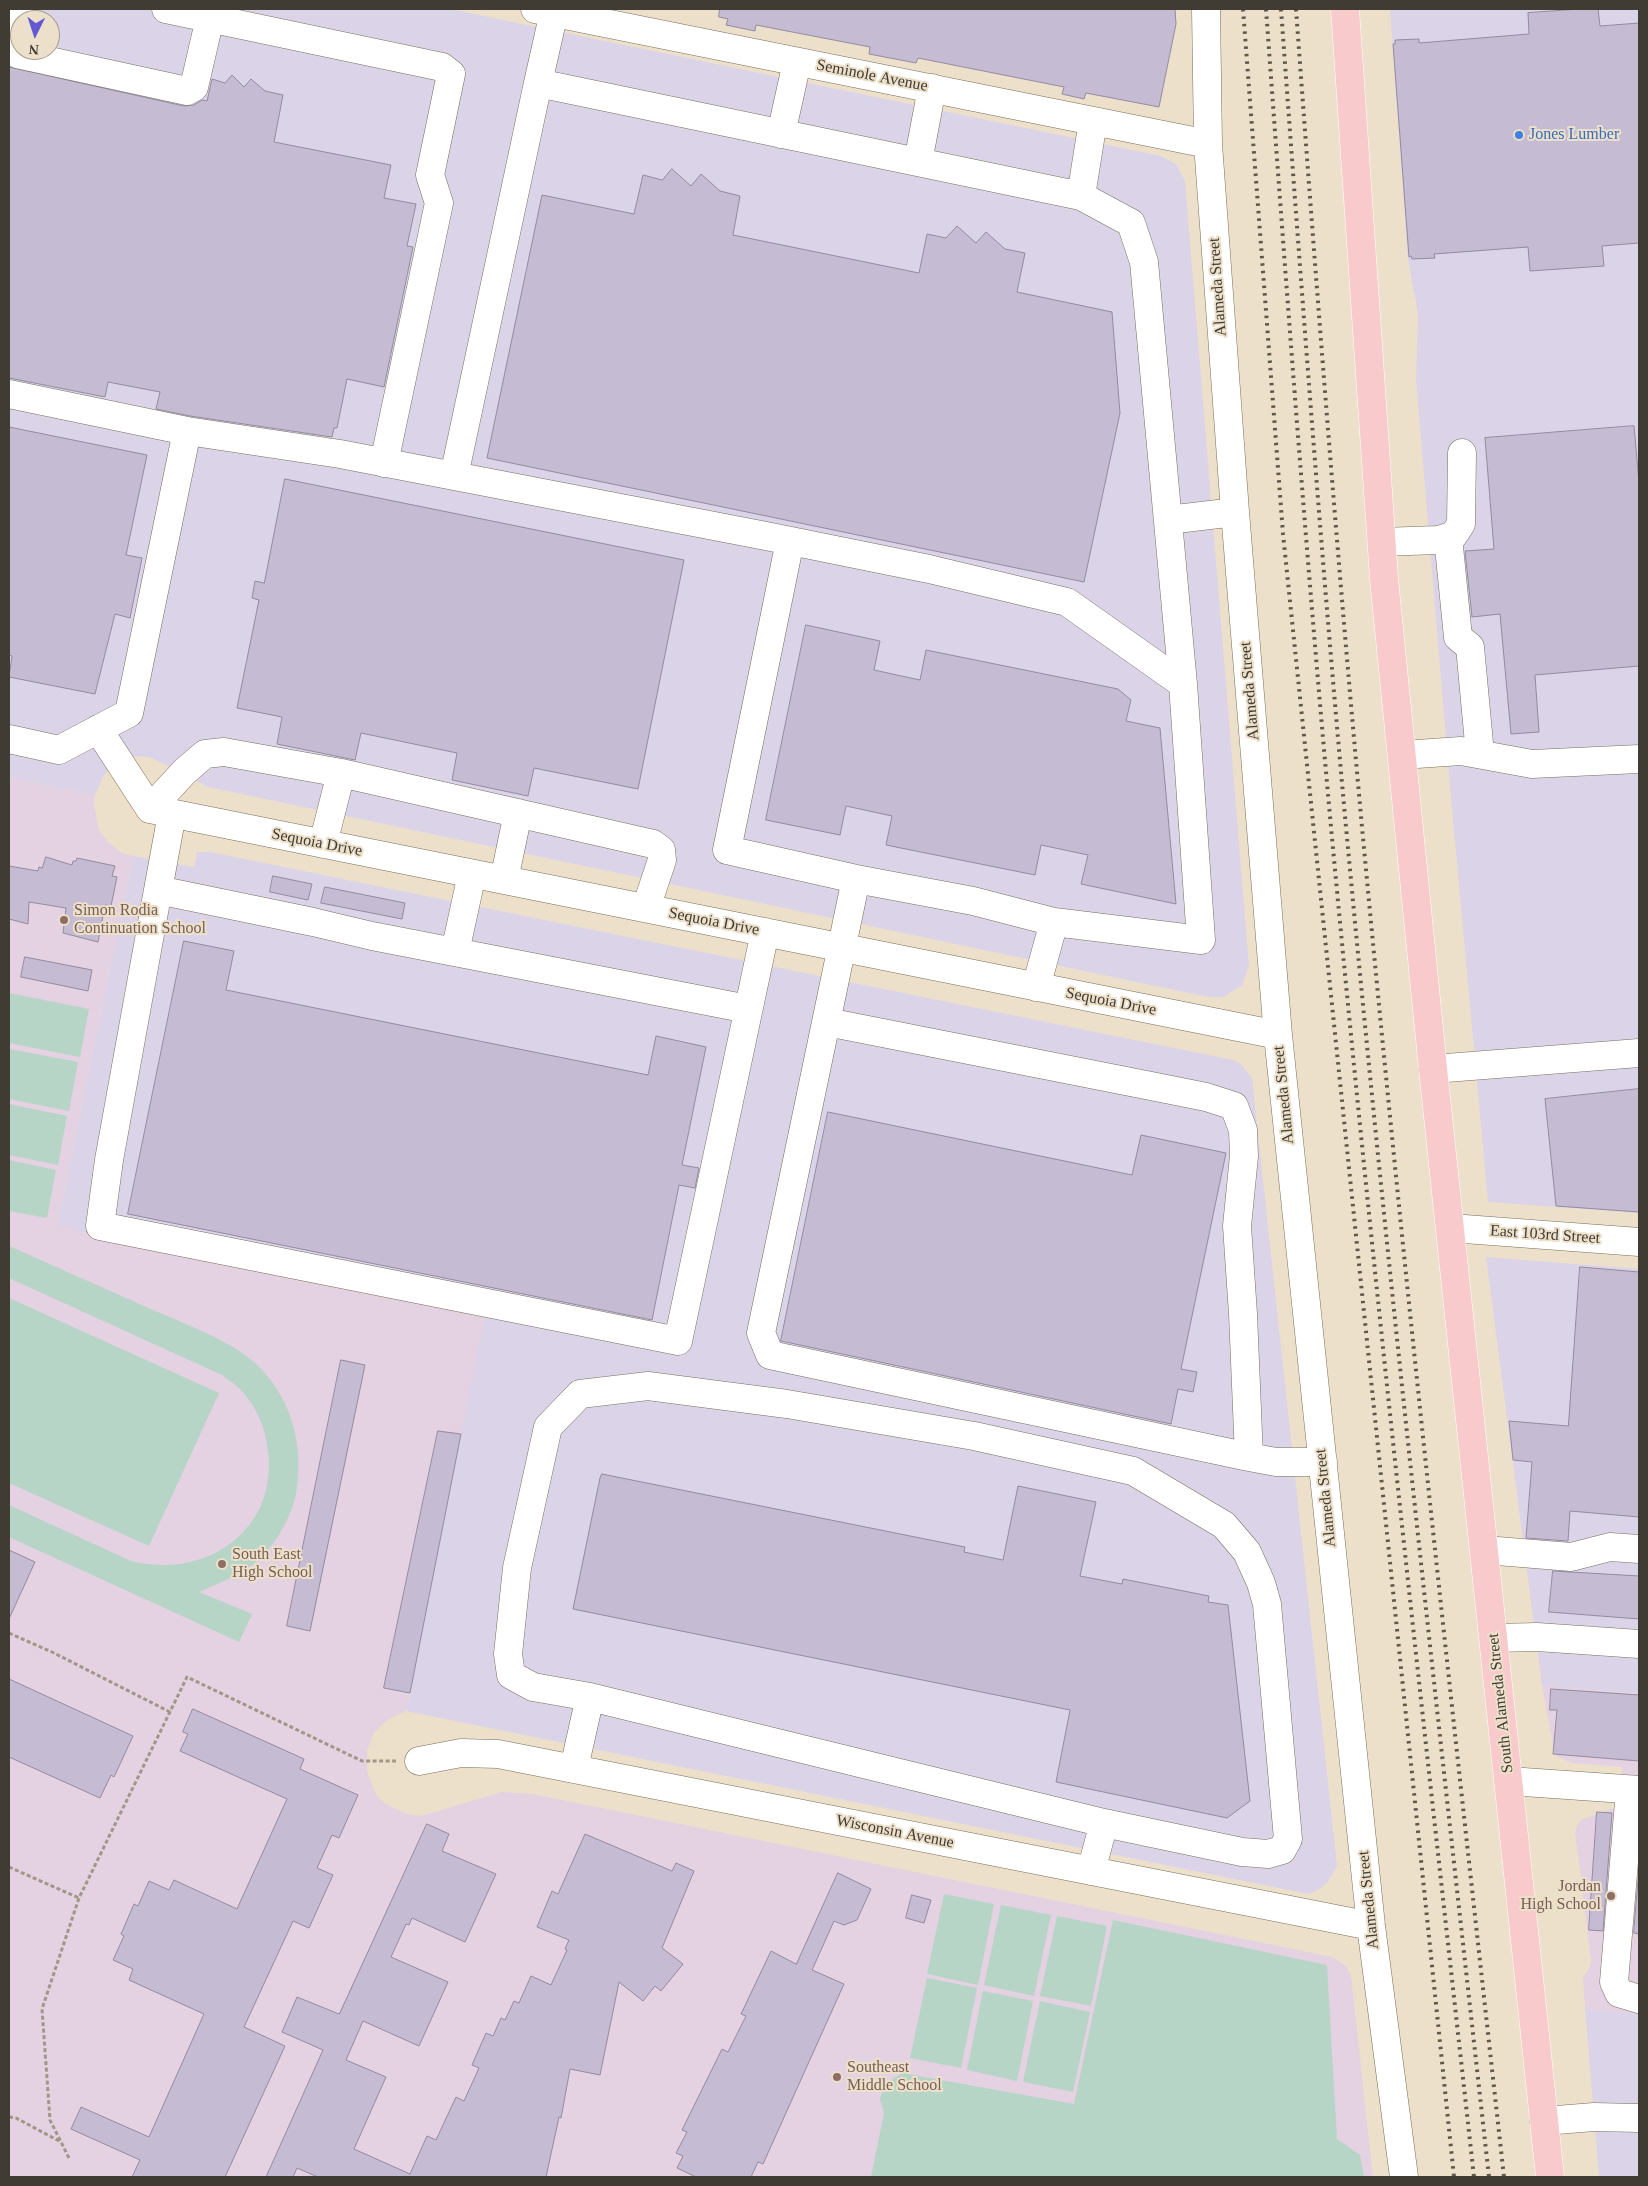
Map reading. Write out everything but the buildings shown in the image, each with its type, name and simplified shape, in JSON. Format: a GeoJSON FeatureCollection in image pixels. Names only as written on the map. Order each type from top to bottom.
{"type":"FeatureCollection","features":[{"type":"Feature","properties":{"kind":"main road"},"geometry":{"type":"LineString","coordinates":[[1345,9],[1382,542],[1433,1068],[1451,1228]]}},
{"type":"Feature","properties":{"kind":"main road","name":"South Alameda Street"},"geometry":{"type":"LineString","coordinates":[[1451,1228],[1550,2177]]}},
{"type":"Feature","properties":{"kind":"street"},"geometry":{"type":"LineString","coordinates":[[20,9],[12,49],[17,54],[187,91],[194,86],[210,18]]}},
{"type":"Feature","properties":{"kind":"street"},"geometry":{"type":"LineString","coordinates":[[166,9],[442,67],[451,74],[430,175],[439,203],[384,463]]}},
{"type":"Feature","properties":{"kind":"street","name":"Alameda Street"},"geometry":{"type":"LineString","coordinates":[[1206,9],[1208,144],[1235,512],[1278,1035],[1371,1926],[1404,2177]]}},
{"type":"Feature","properties":{"kind":"street"},"geometry":{"type":"LineString","coordinates":[[454,476],[538,83],[544,10]]}},
{"type":"Feature","properties":{"kind":"street","name":"Seminole Avenue"},"geometry":{"type":"LineString","coordinates":[[544,10],[1208,144]]}},
{"type":"Feature","properties":{"kind":"street"},"geometry":{"type":"LineString","coordinates":[[782,134],[797,62]]}},
{"type":"Feature","properties":{"kind":"street"},"geometry":{"type":"LineString","coordinates":[[538,83],[1081,196],[1131,223],[1144,262],[1183,684],[1200,940],[1054,922],[973,901],[856,879],[727,850],[790,541]]}},
{"type":"Feature","properties":{"kind":"street"},"geometry":{"type":"LineString","coordinates":[[918,162],[932,88]]}},
{"type":"Feature","properties":{"kind":"street"},"geometry":{"type":"LineString","coordinates":[[1081,196],[1093,121]]}},
{"type":"Feature","properties":{"kind":"street"},"geometry":{"type":"LineString","coordinates":[[9,394],[187,430],[340,454],[790,541],[929,569],[1067,602],[1183,684]]}},
{"type":"Feature","properties":{"kind":"street"},"geometry":{"type":"LineString","coordinates":[[9,739],[59,750],[129,713],[187,430]]}},
{"type":"Feature","properties":{"kind":"street"},"geometry":{"type":"LineString","coordinates":[[1382,542],[1438,540],[1453,536],[1461,524],[1462,453]]}},
{"type":"Feature","properties":{"kind":"street"},"geometry":{"type":"LineString","coordinates":[[1168,520],[1235,512]]}},
{"type":"Feature","properties":{"kind":"street"},"geometry":{"type":"LineString","coordinates":[[1448,537],[1458,637],[1470,648],[1480,754]]}},
{"type":"Feature","properties":{"kind":"street"},"geometry":{"type":"LineString","coordinates":[[98,729],[161,811]]}},
{"type":"Feature","properties":{"kind":"street"},"geometry":{"type":"LineString","coordinates":[[1402,755],[1461,751],[1532,764],[1639,759]]}},
{"type":"Feature","properties":{"kind":"street"},"geometry":{"type":"LineString","coordinates":[[646,908],[662,860],[661,850],[653,844],[341,773],[224,752],[205,754],[185,770],[161,811],[158,890],[108,1170],[100,1226],[678,1341],[765,932]]}},
{"type":"Feature","properties":{"kind":"street"},"geometry":{"type":"LineString","coordinates":[[323,844],[341,773]]}},
{"type":"Feature","properties":{"kind":"street","name":"Sequoia Drive"},"geometry":{"type":"LineString","coordinates":[[161,811],[1278,1035]]}},
{"type":"Feature","properties":{"kind":"street"},"geometry":{"type":"LineString","coordinates":[[504,880],[518,813]]}},
{"type":"Feature","properties":{"kind":"street"},"geometry":{"type":"LineString","coordinates":[[455,952],[472,874]]}},
{"type":"Feature","properties":{"kind":"street"},"geometry":{"type":"LineString","coordinates":[[856,879],[828,1022],[762,1333],[770,1355],[1249,1457],[1276,1462],[1323,1462]]}},
{"type":"Feature","properties":{"kind":"street"},"geometry":{"type":"LineString","coordinates":[[158,890],[455,952],[748,1009]]}},
{"type":"Feature","properties":{"kind":"street"},"geometry":{"type":"LineString","coordinates":[[1036,987],[1054,922]]}},
{"type":"Feature","properties":{"kind":"street"},"geometry":{"type":"LineString","coordinates":[[828,1022],[1206,1097],[1234,1106],[1243,1130],[1244,1156],[1237,1226],[1249,1457]]}},
{"type":"Feature","properties":{"kind":"street"},"geometry":{"type":"LineString","coordinates":[[1433,1068],[1639,1053]]}},
{"type":"Feature","properties":{"kind":"street","name":"East 103rd Street"},"geometry":{"type":"LineString","coordinates":[[1451,1228],[1639,1242]]}},
{"type":"Feature","properties":{"kind":"street"},"geometry":{"type":"LineString","coordinates":[[648,1386],[787,1404],[974,1436],[1133,1470],[1224,1524],[1247,1552],[1261,1583],[1267,1604],[1288,1839],[1282,1850],[1268,1854],[1242,1852],[1104,1823],[590,1697],[533,1687],[511,1674],[508,1654],[517,1568],[548,1428],[580,1394],[648,1386]]}},
{"type":"Feature","properties":{"kind":"street"},"geometry":{"type":"LineString","coordinates":[[1485,1550],[1571,1557],[1610,1547],[1639,1549]]}},
{"type":"Feature","properties":{"kind":"street"},"geometry":{"type":"LineString","coordinates":[[1494,1638],[1537,1636],[1639,1644]]}},
{"type":"Feature","properties":{"kind":"street"},"geometry":{"type":"LineString","coordinates":[[574,1768],[590,1697]]}},
{"type":"Feature","properties":{"kind":"street","name":"Wisconsin Avenue"},"geometry":{"type":"LineString","coordinates":[[419,1761],[461,1753],[498,1754],[1371,1926]]}},
{"type":"Feature","properties":{"kind":"street"},"geometry":{"type":"LineString","coordinates":[[1509,1781],[1634,1790],[1614,1982],[1619,1993],[1639,1999]]}},
{"type":"Feature","properties":{"kind":"street"},"geometry":{"type":"LineString","coordinates":[[1091,1870],[1104,1823]]}},
{"type":"Feature","properties":{"kind":"street"},"geometry":{"type":"LineString","coordinates":[[1544,2121],[1594,2117],[1639,2118]]}},
{"type":"Feature","properties":{"kind":"path"},"geometry":{"type":"LineString","coordinates":[[9,1633],[54,1653],[170,1712]]}},
{"type":"Feature","properties":{"kind":"path"},"geometry":{"type":"LineString","coordinates":[[69,2158],[50,2120],[42,2009],[79,1898],[186,1677],[362,1761],[419,1761]]}},
{"type":"Feature","properties":{"kind":"path"},"geometry":{"type":"LineString","coordinates":[[9,1867],[79,1898]]}},
{"type":"Feature","properties":{"kind":"path"},"geometry":{"type":"LineString","coordinates":[[9,2117],[16,2118],[59,2141]]}},
{"type":"Feature","properties":{"kind":"shaded area"},"geometry":{"type":"Polygon","coordinates":[[[9,9],[450,9],[1161,156],[1176,164],[1185,181],[1249,966],[1242,985],[1224,997],[1208,997],[208,787],[152,758],[138,756],[125,758],[113,765],[104,775],[95,795],[9,778],[9,9]]]}},
{"type":"Feature","properties":{"kind":"shaded area"},"geometry":{"type":"Polygon","coordinates":[[[1390,9],[1639,9],[1639,1213],[1488,1202],[1450,787],[1416,379],[1418,314],[1408,260],[1390,9]]]}},
{"type":"Feature","properties":{"kind":"shaded area"},"geometry":{"type":"Polygon","coordinates":[[[9,778],[95,795],[94,805],[99,830],[108,842],[122,853],[133,856],[57,1226],[485,1315],[406,1711],[389,1719],[374,1732],[367,1751],[367,1772],[376,1794],[384,1803],[407,1814],[421,1816],[502,1792],[533,1794],[1332,1957],[1345,1965],[1351,1976],[1373,2177],[9,2177],[9,778]]]}},
{"type":"Feature","properties":{"kind":"shaded area"},"geometry":{"type":"Polygon","coordinates":[[[197,852],[210,852],[1233,1060],[1240,1063],[1252,1078],[1337,1866],[1328,1882],[1320,1889],[1308,1894],[406,1711],[410,1693],[57,1226],[133,856],[194,867],[197,852]]]}},
{"type":"Feature","properties":{"kind":"shaded area"},"geometry":{"type":"Polygon","coordinates":[[[1486,1257],[1639,1269],[1639,1694],[1542,1686],[1486,1257]]]}},
{"type":"Feature","properties":{"kind":"shaded area","name":"Jordan High School"},"geometry":{"type":"Polygon","coordinates":[[[1542,1686],[1639,1694],[1639,2014],[1585,2009],[1583,1978],[1590,1967],[1591,1960],[1575,1832],[1581,1820],[1619,1806],[1622,1767],[1572,1763],[1558,1757],[1554,1750],[1542,1686]]]}},
{"type":"Feature","properties":{"kind":"shaded area"},"geometry":{"type":"Polygon","coordinates":[[[1585,2009],[1639,2014],[1639,2177],[1599,2177],[1585,2009]]]}},
{"type":"Feature","properties":{"kind":"green space"},"geometry":{"type":"Polygon","coordinates":[[[9,993],[89,1009],[80,1057],[9,1043],[9,993]]]}},
{"type":"Feature","properties":{"kind":"green space"},"geometry":{"type":"Polygon","coordinates":[[[9,1049],[78,1062],[69,1111],[9,1099],[9,1049]]]}},
{"type":"Feature","properties":{"kind":"green space"},"geometry":{"type":"Polygon","coordinates":[[[9,1104],[67,1116],[58,1165],[9,1155],[9,1104]]]}},
{"type":"Feature","properties":{"kind":"green space"},"geometry":{"type":"Polygon","coordinates":[[[9,1160],[56,1170],[47,1218],[9,1211],[9,1160]]]}},
{"type":"Feature","properties":{"kind":"green space"},"geometry":{"type":"Polygon","coordinates":[[[9,1246],[217,1338],[255,1363],[277,1389],[291,1420],[296,1436],[298,1453],[297,1487],[291,1511],[279,1535],[253,1564],[232,1577],[199,1592],[252,1614],[239,1642],[9,1537],[9,1505],[131,1561],[161,1565],[189,1562],[214,1554],[236,1539],[253,1520],[264,1497],[269,1469],[263,1426],[257,1412],[238,1387],[222,1375],[9,1278],[9,1246]]]}},
{"type":"Feature","properties":{"kind":"green space"},"geometry":{"type":"Polygon","coordinates":[[[9,1298],[219,1393],[149,1546],[9,1483],[9,1298]]]}},
{"type":"Feature","properties":{"kind":"green space"},"geometry":{"type":"Polygon","coordinates":[[[944,1894],[994,1904],[978,1985],[927,1974],[944,1894]]]}},
{"type":"Feature","properties":{"kind":"green space"},"geometry":{"type":"Polygon","coordinates":[[[1001,1905],[1051,1915],[1034,1996],[984,1985],[1001,1905]]]}},
{"type":"Feature","properties":{"kind":"green space"},"geometry":{"type":"Polygon","coordinates":[[[1057,1916],[1107,1926],[1091,2006],[1040,1996],[1057,1916]]]}},
{"type":"Feature","properties":{"kind":"green space"},"geometry":{"type":"Polygon","coordinates":[[[1113,1920],[1327,1965],[1337,2139],[1360,2155],[1364,2177],[871,2177],[884,2113],[880,2099],[884,2085],[902,2073],[1074,2104],[1113,1920]]]}},
{"type":"Feature","properties":{"kind":"green space"},"geometry":{"type":"Polygon","coordinates":[[[927,1978],[977,1988],[961,2068],[910,2058],[927,1978]]]}},
{"type":"Feature","properties":{"kind":"green space"},"geometry":{"type":"Polygon","coordinates":[[[983,1991],[1033,2001],[1017,2081],[967,2070],[983,1991]]]}},
{"type":"Feature","properties":{"kind":"green space"},"geometry":{"type":"Polygon","coordinates":[[[1040,2001],[1090,2012],[1073,2092],[1023,2082],[1040,2001]]]}},
{"type":"Feature","properties":{"kind":"railway"},"geometry":{"type":"LineString","coordinates":[[1243,9],[1283,534],[1454,2177]]}},
{"type":"Feature","properties":{"kind":"railway"},"geometry":{"type":"LineString","coordinates":[[1266,9],[1313,623],[1347,996],[1474,2177]]}},
{"type":"Feature","properties":{"kind":"railway"},"geometry":{"type":"LineString","coordinates":[[1281,9],[1328,623],[1362,996],[1415,1503],[1489,2177]]}},
{"type":"Feature","properties":{"kind":"railway"},"geometry":{"type":"LineString","coordinates":[[1296,9],[1335,521],[1378,996],[1430,1503],[1504,2177]]}},
{"type":"Feature","properties":{"kind":"place","name":"Jones Lumber"},"geometry":{"type":"Point","coordinates":[1519,135]}},
{"type":"Feature","properties":{"kind":"place","name":"Simon Rodia Continuation School"},"geometry":{"type":"Point","coordinates":[64,920]}},
{"type":"Feature","properties":{"kind":"place","name":"South East High School"},"geometry":{"type":"Point","coordinates":[222,1564]}},
{"type":"Feature","properties":{"kind":"place","name":"Jordan High School"},"geometry":{"type":"Point","coordinates":[1611,1896]}},
{"type":"Feature","properties":{"kind":"place","name":"Southeast Middle School"},"geometry":{"type":"Point","coordinates":[837,2077]}}]}
